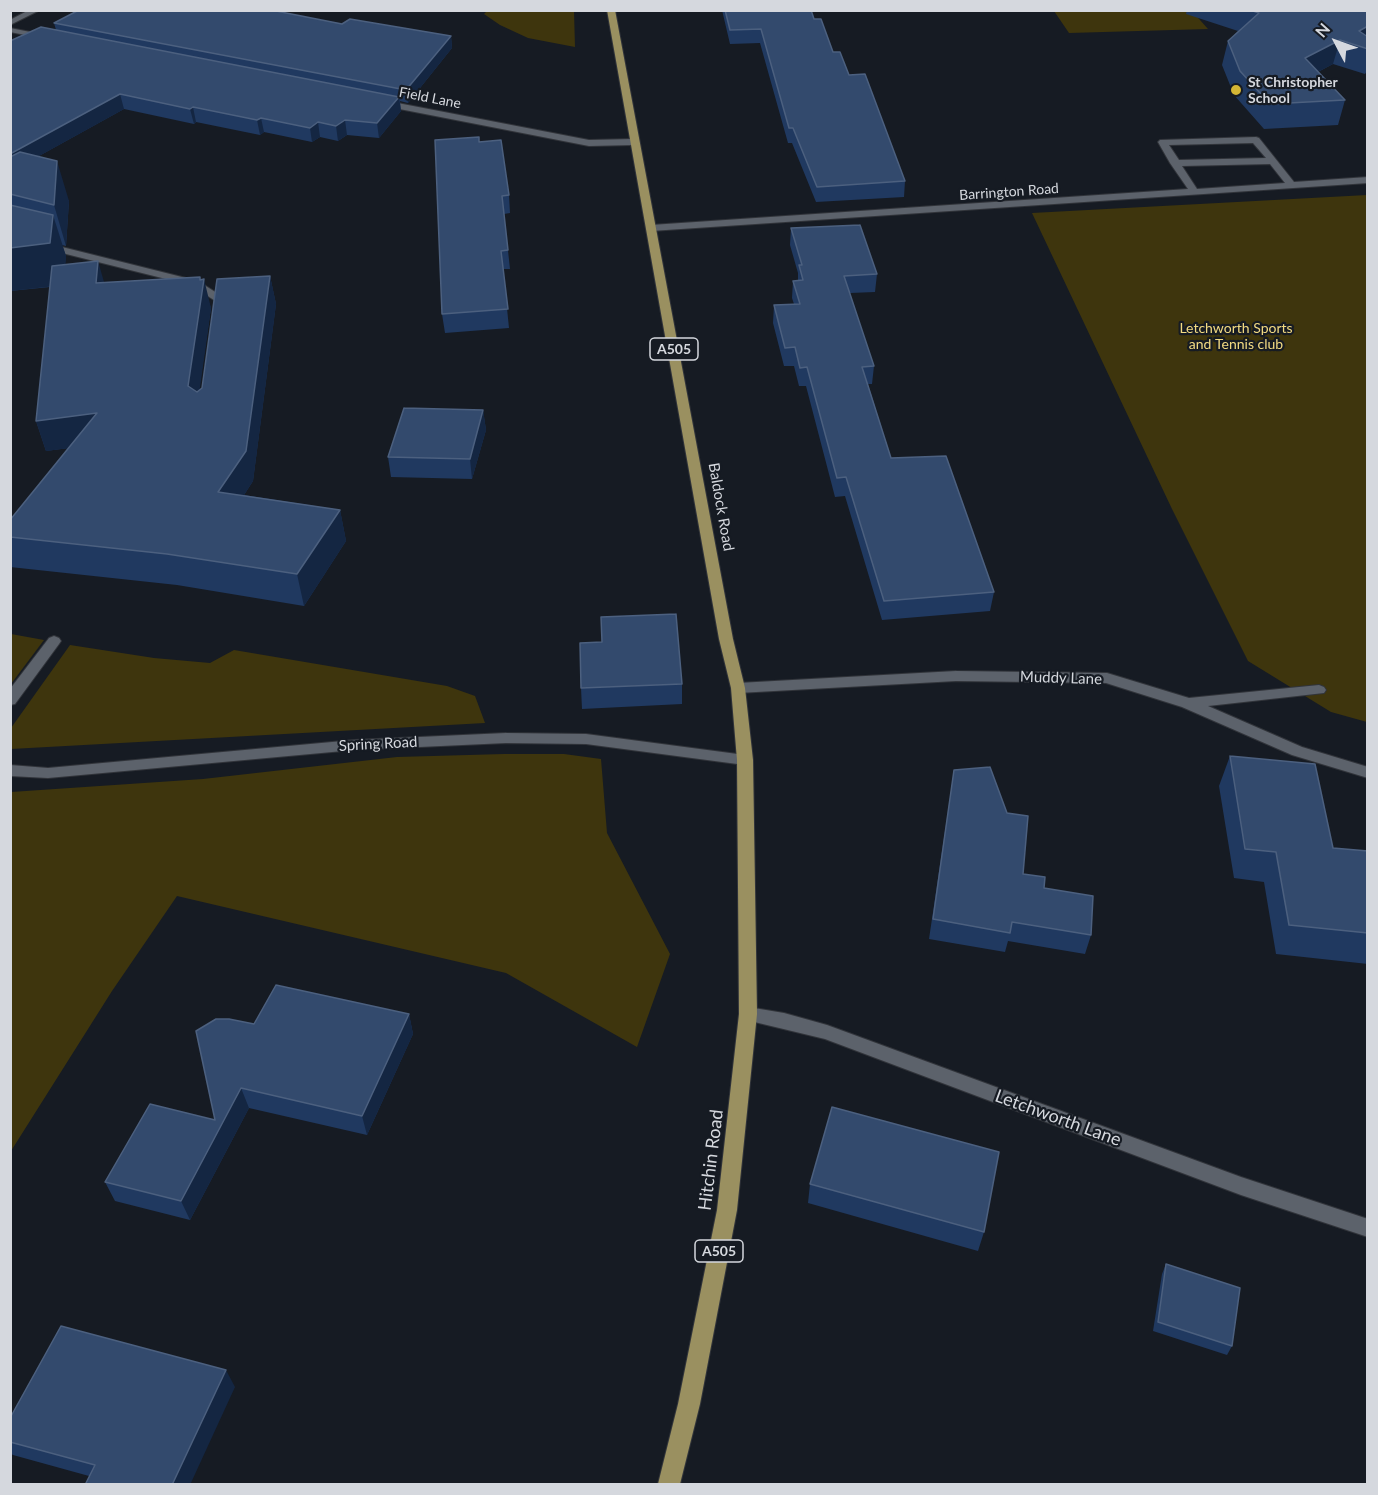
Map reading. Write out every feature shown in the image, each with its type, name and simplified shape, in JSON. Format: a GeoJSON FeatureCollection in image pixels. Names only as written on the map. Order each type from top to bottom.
{"type":"FeatureCollection","features":[{"type":"Feature","properties":{"kind":"main road","name":"Baldock Road"},"geometry":{"type":"LineString","coordinates":[[611,10],[633,142],[651,228],[726,639],[738,688],[745,760],[748,1014]]}},
{"type":"Feature","properties":{"kind":"main road","name":"Hitchin Road"},"geometry":{"type":"LineString","coordinates":[[669,1485],[689,1404],[727,1210],[748,1014]]}},
{"type":"Feature","properties":{"kind":"street"},"geometry":{"type":"LineString","coordinates":[[10,23],[36,10]]}},
{"type":"Feature","properties":{"kind":"street"},"geometry":{"type":"LineString","coordinates":[[10,30],[57,39]]}},
{"type":"Feature","properties":{"kind":"street","name":"Field Lane"},"geometry":{"type":"LineString","coordinates":[[369,100],[589,143],[633,142]]}},
{"type":"Feature","properties":{"kind":"street"},"geometry":{"type":"LineString","coordinates":[[1195,193],[1163,142],[1256,140],[1292,186]]}},
{"type":"Feature","properties":{"kind":"street"},"geometry":{"type":"LineString","coordinates":[[1175,163],[1272,161]]}},
{"type":"Feature","properties":{"kind":"street","name":"Barrington Road"},"geometry":{"type":"LineString","coordinates":[[651,228],[1368,180]]}},
{"type":"Feature","properties":{"kind":"street"},"geometry":{"type":"LineString","coordinates":[[10,237],[194,283],[219,299],[216,322]]}},
{"type":"Feature","properties":{"kind":"street"},"geometry":{"type":"LineString","coordinates":[[10,700],[54,642]]}},
{"type":"Feature","properties":{"kind":"street","name":"Muddy Lane"},"geometry":{"type":"LineString","coordinates":[[738,688],[956,676],[1107,678],[1187,703],[1297,751],[1368,773]]}},
{"type":"Feature","properties":{"kind":"street"},"geometry":{"type":"LineString","coordinates":[[1187,703],[1319,690]]}},
{"type":"Feature","properties":{"kind":"street","name":"Spring Road"},"geometry":{"type":"LineString","coordinates":[[10,770],[48,773],[354,745],[506,738],[586,739],[745,760]]}},
{"type":"Feature","properties":{"kind":"street","name":"Letchworth Lane"},"geometry":{"type":"LineString","coordinates":[[748,1014],[784,1020],[827,1032],[1241,1186],[1368,1228]]}},
{"type":"Feature","properties":{"kind":"green space"},"geometry":{"type":"Polygon","coordinates":[[[488,10],[574,11],[575,47],[528,38],[500,25],[484,14],[488,10]]]}},
{"type":"Feature","properties":{"kind":"green space"},"geometry":{"type":"Polygon","coordinates":[[[1054,11],[1192,11],[1208,29],[1069,33],[1054,11]]]}},
{"type":"Feature","properties":{"kind":"green space","name":"Letchworth Sports and Tennis club"},"geometry":{"type":"Polygon","coordinates":[[[1367,195],[1367,722],[1331,712],[1248,661],[1172,509],[1032,213],[1367,195]]]}},
{"type":"Feature","properties":{"kind":"green space"},"geometry":{"type":"Polygon","coordinates":[[[10,634],[44,640],[11,684],[10,634]]]}},
{"type":"Feature","properties":{"kind":"green space"},"geometry":{"type":"Polygon","coordinates":[[[70,645],[154,658],[210,663],[234,650],[447,686],[475,696],[485,723],[11,749],[11,728],[70,645]]]}},
{"type":"Feature","properties":{"kind":"green space"},"geometry":{"type":"Polygon","coordinates":[[[564,754],[601,759],[607,833],[670,954],[637,1047],[506,973],[177,896],[112,991],[11,1151],[11,792],[203,779],[397,757],[564,754]]]}},
{"type":"Feature","properties":{"kind":"building"},"geometry":{"type":"Polygon","coordinates":[[[79,10],[271,10],[342,24],[350,19],[451,36],[406,90],[54,23],[79,10]]]}},
{"type":"Feature","properties":{"kind":"building"},"geometry":{"type":"Polygon","coordinates":[[[725,10],[811,10],[814,19],[821,19],[833,52],[840,52],[849,75],[865,74],[905,181],[817,187],[793,128],[789,128],[761,29],[730,30],[725,10]]]}},
{"type":"Feature","properties":{"kind":"building"},"geometry":{"type":"Polygon","coordinates":[[[1250,10],[1368,10],[1368,26],[1359,31],[1368,37],[1368,49],[1340,40],[1305,58],[1345,100],[1270,104],[1240,71],[1228,41],[1259,13],[1250,10]]]}},
{"type":"Feature","properties":{"kind":"building"},"geometry":{"type":"Polygon","coordinates":[[[41,27],[399,97],[377,123],[345,120],[336,126],[318,122],[310,128],[193,107],[190,109],[120,94],[10,154],[10,41],[41,27]]]}},
{"type":"Feature","properties":{"kind":"building"},"geometry":{"type":"Polygon","coordinates":[[[479,137],[479,142],[501,140],[509,195],[502,196],[508,250],[501,251],[508,309],[442,314],[435,140],[479,137]]]}},
{"type":"Feature","properties":{"kind":"building"},"geometry":{"type":"Polygon","coordinates":[[[20,152],[57,161],[54,205],[10,194],[10,157],[20,152]]]}},
{"type":"Feature","properties":{"kind":"building"},"geometry":{"type":"Polygon","coordinates":[[[10,205],[53,215],[50,243],[10,248],[10,205]]]}},
{"type":"Feature","properties":{"kind":"building"},"geometry":{"type":"Polygon","coordinates":[[[860,225],[877,274],[844,276],[874,366],[862,367],[891,458],[946,456],[994,592],[884,601],[846,477],[837,478],[807,367],[800,368],[795,347],[785,348],[774,305],[800,304],[793,281],[803,280],[799,265],[802,265],[791,228],[860,225]]]}},
{"type":"Feature","properties":{"kind":"building"},"geometry":{"type":"Polygon","coordinates":[[[98,261],[96,283],[200,277],[200,280],[204,279],[188,386],[197,392],[202,388],[217,279],[270,276],[246,451],[218,492],[340,510],[297,574],[167,554],[10,537],[10,520],[97,413],[36,421],[52,266],[98,261]]]}},
{"type":"Feature","properties":{"kind":"building"},"geometry":{"type":"Polygon","coordinates":[[[404,408],[483,410],[470,459],[388,457],[404,408]]]}},
{"type":"Feature","properties":{"kind":"building"},"geometry":{"type":"Polygon","coordinates":[[[676,614],[682,684],[581,688],[580,643],[602,642],[601,617],[676,614]]]}},
{"type":"Feature","properties":{"kind":"building"},"geometry":{"type":"Polygon","coordinates":[[[1230,756],[1315,764],[1333,848],[1368,851],[1368,933],[1289,925],[1276,852],[1245,849],[1230,756]]]}},
{"type":"Feature","properties":{"kind":"building"},"geometry":{"type":"Polygon","coordinates":[[[990,767],[1007,813],[1028,816],[1023,874],[1045,877],[1044,888],[1093,896],[1091,935],[1012,922],[1010,933],[933,919],[954,770],[990,767]]]}},
{"type":"Feature","properties":{"kind":"building"},"geometry":{"type":"Polygon","coordinates":[[[276,985],[409,1014],[362,1116],[241,1088],[181,1201],[105,1182],[150,1104],[215,1120],[196,1031],[216,1019],[254,1024],[276,985]]]}},
{"type":"Feature","properties":{"kind":"building"},"geometry":{"type":"Polygon","coordinates":[[[832,1107],[999,1152],[984,1232],[810,1184],[832,1107]]]}},
{"type":"Feature","properties":{"kind":"building"},"geometry":{"type":"Polygon","coordinates":[[[1166,1264],[1240,1288],[1232,1346],[1158,1322],[1166,1264]]]}},
{"type":"Feature","properties":{"kind":"building"},"geometry":{"type":"Polygon","coordinates":[[[61,1326],[226,1370],[172,1485],[85,1485],[95,1465],[10,1442],[10,1418],[61,1326]]]}},
{"type":"Feature","properties":{"kind":"place","name":"St Christopher School"},"geometry":{"type":"Point","coordinates":[1236,90]}}]}
